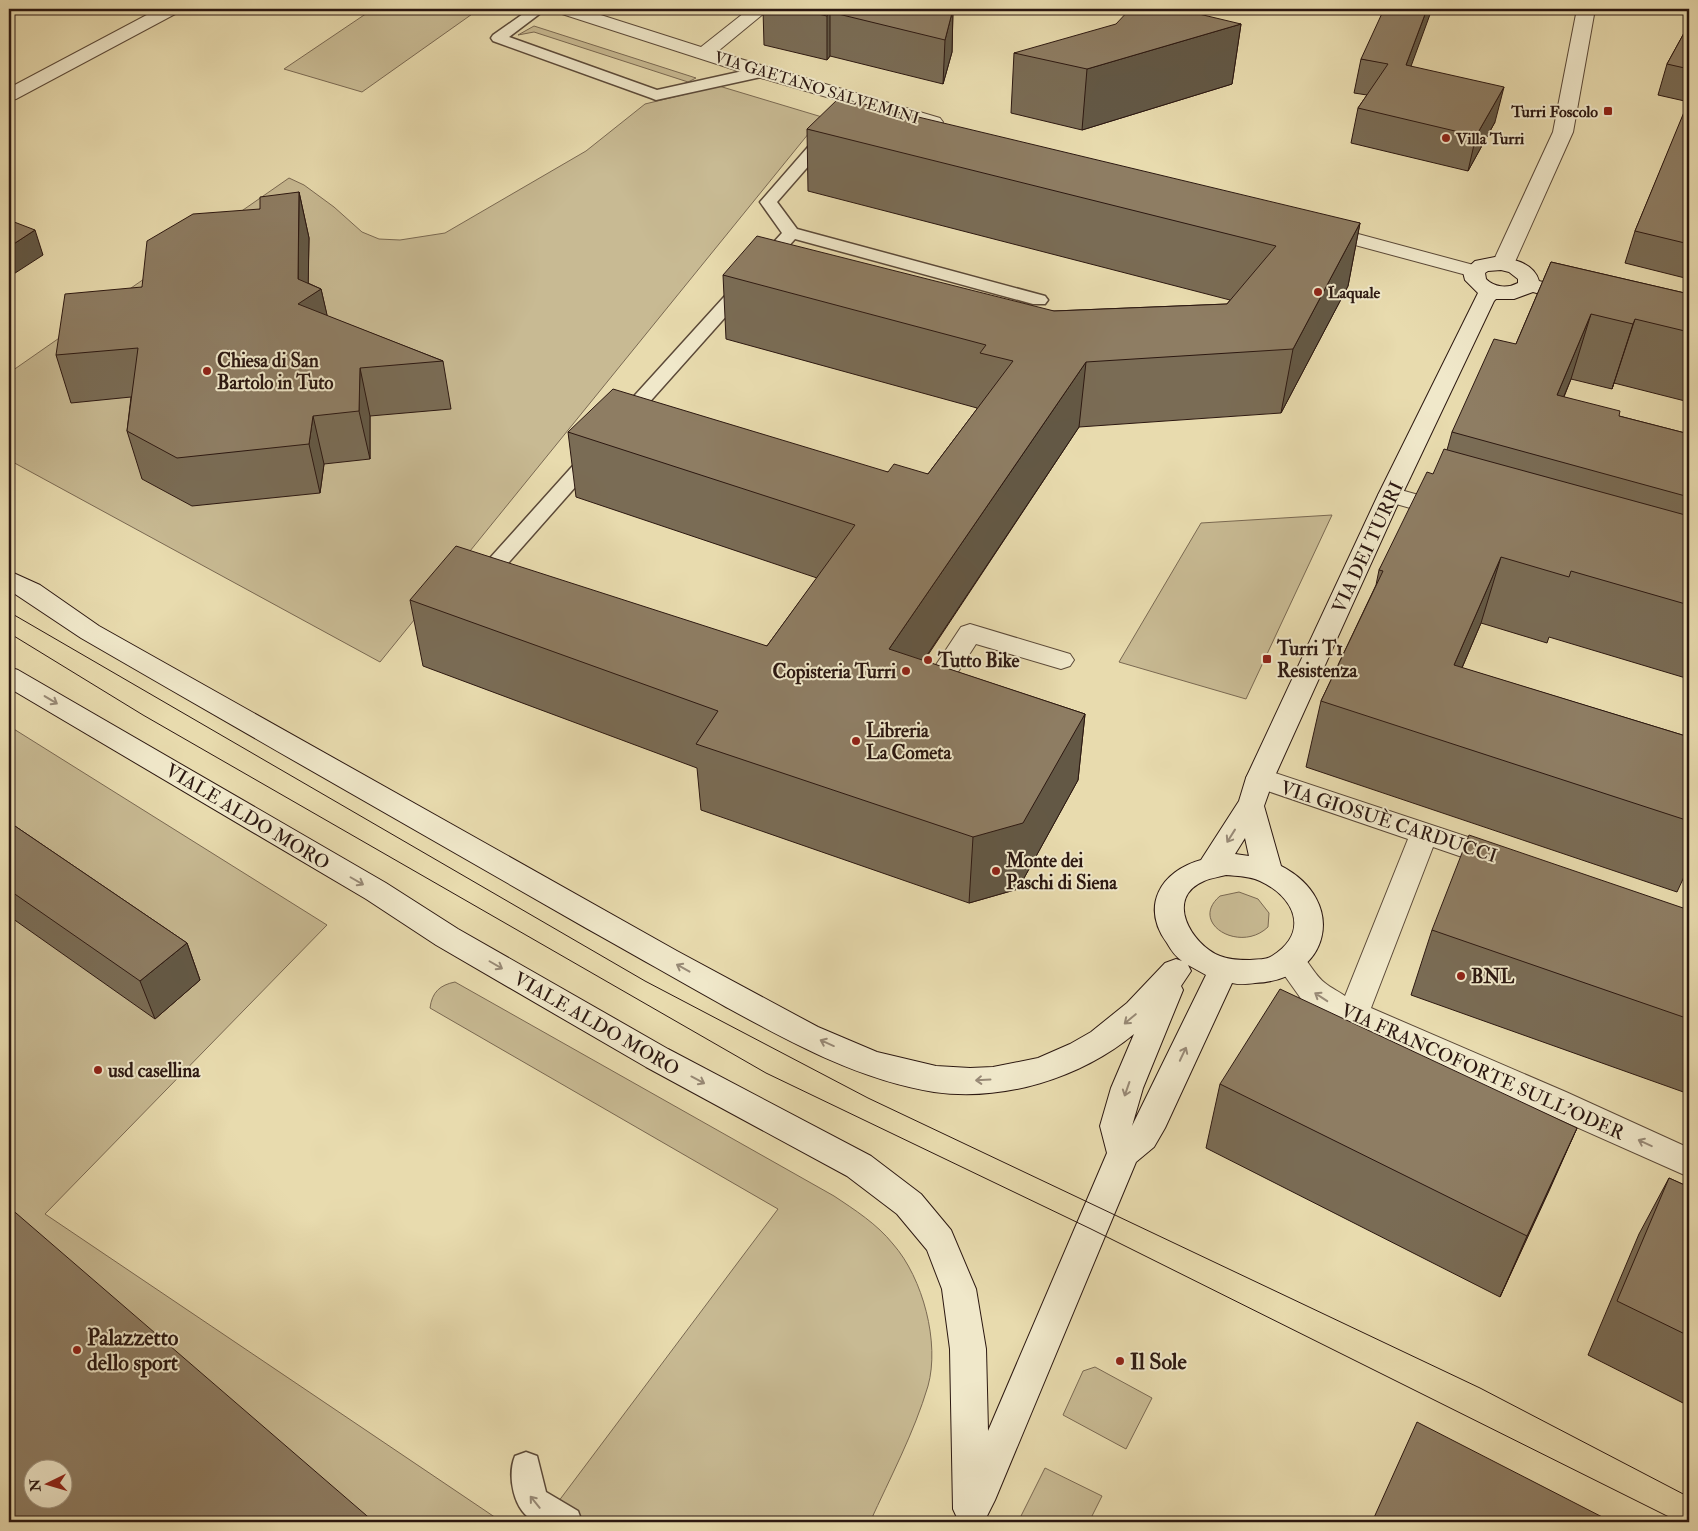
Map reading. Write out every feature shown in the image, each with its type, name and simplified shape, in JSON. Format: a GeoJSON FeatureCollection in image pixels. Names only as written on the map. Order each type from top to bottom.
{"type":"FeatureCollection","features":[{"type":"Feature","properties":{"kind":"street"},"geometry":{"type":"LineString","coordinates":[[9,95],[171,9]]}},
{"type":"Feature","properties":{"kind":"street","name":"VIA GAETANO SALVEMINI"},"geometry":{"type":"LineString","coordinates":[[566,9],[761,72],[849,112],[951,127]]}},
{"type":"Feature","properties":{"kind":"street"},"geometry":{"type":"LineString","coordinates":[[705,53],[760,9]]}},
{"type":"Feature","properties":{"kind":"street"},"geometry":{"type":"LineString","coordinates":[[1503,264],[1562,132],[1586,9]]}},
{"type":"Feature","properties":{"kind":"street"},"geometry":{"type":"LineString","coordinates":[[1303,225],[1474,271]]}},
{"type":"Feature","properties":{"kind":"street"},"geometry":{"type":"LineString","coordinates":[[1484,264],[1503,264],[1523,272],[1529,279],[1524,290],[1515,292],[1491,291],[1476,282],[1474,271],[1484,264]]}},
{"type":"Feature","properties":{"kind":"street"},"geometry":{"type":"LineString","coordinates":[[1528,284],[1599,304]]}},
{"type":"Feature","properties":{"kind":"street","name":"VIA DEI TURRI"},"geometry":{"type":"LineString","coordinates":[[1212,866],[1250,806],[1260,778],[1390,495],[1484,299],[1491,291]]}},
{"type":"Feature","properties":{"kind":"street"},"geometry":{"type":"LineString","coordinates":[[1390,495],[1473,518]]}},
{"type":"Feature","properties":{"kind":"street"},"geometry":{"type":"LineString","coordinates":[[9,579],[31,591],[90,632],[632,940],[788,1025],[885,1068],[910,1076],[969,1081],[998,1080],[1034,1072],[1062,1063],[1103,1040],[1137,1013],[1180,959]]}},
{"type":"Feature","properties":{"kind":"street"},"geometry":{"type":"LineString","coordinates":[[923,704],[970,633],[1061,660]]}},
{"type":"Feature","properties":{"kind":"street","name":"VIALE ALDO MORO"},"geometry":{"type":"LineString","coordinates":[[9,676],[376,891],[456,942],[657,1058],[859,1166],[909,1204],[927,1223],[938,1240],[952,1268],[959,1289],[968,1349],[970,1516]]}},
{"type":"Feature","properties":{"kind":"street","name":"VIA GIOSUÈ CARDUCCI"},"geometry":{"type":"LineString","coordinates":[[1260,778],[1528,868]]}},
{"type":"Feature","properties":{"kind":"street"},"geometry":{"type":"LineString","coordinates":[[1250,806],[1268,872]]}},
{"type":"Feature","properties":{"kind":"street"},"geometry":{"type":"LineString","coordinates":[[1353,1014],[1424,834]]}},
{"type":"Feature","properties":{"kind":"street"},"geometry":{"type":"LineString","coordinates":[[1123,1153],[1116,1126],[1127,1088],[1180,959],[1169,920],[1168,908],[1170,898],[1184,878],[1212,866],[1239,864],[1268,872],[1294,889],[1304,903],[1309,917],[1309,933],[1305,944],[1290,962],[1266,971],[1251,973],[1224,969],[1200,960],[1180,959]]}},
{"type":"Feature","properties":{"kind":"street","name":"VIA FRANCOFORTE SULL'ODER"},"geometry":{"type":"LineString","coordinates":[[1290,962],[1312,991],[1321,998],[1353,1014],[1555,1101],[1689,1163]]}},
{"type":"Feature","properties":{"kind":"street"},"geometry":{"type":"LineString","coordinates":[[970,1516],[1123,1153],[1143,1137],[1154,1118],[1224,969]]}},
{"type":"Feature","properties":{"kind":"lane"},"geometry":{"type":"LineString","coordinates":[[539,9],[498,38],[656,95],[761,72]]}},
{"type":"Feature","properties":{"kind":"lane"},"geometry":{"type":"LineString","coordinates":[[849,112],[768,202],[791,232],[1039,300]]}},
{"type":"Feature","properties":{"kind":"lane"},"geometry":{"type":"LineString","coordinates":[[478,584],[791,232]]}},
{"type":"Feature","properties":{"kind":"lane"},"geometry":{"type":"LineString","coordinates":[[526,1466],[529,1493],[536,1506],[567,1522]]}},
{"type":"Feature","properties":{"kind":"shaded area"},"geometry":{"type":"Polygon","coordinates":[[[373,9],[461,9],[475,12],[362,92],[284,69],[373,9]]]}},
{"type":"Feature","properties":{"kind":"shaded area"},"geometry":{"type":"Polygon","coordinates":[[[534,26],[696,78],[688,82],[534,32],[518,35],[534,26]]]}},
{"type":"Feature","properties":{"kind":"shaded area"},"geometry":{"type":"Polygon","coordinates":[[[719,86],[822,117],[380,662],[9,460],[9,373],[289,178],[304,185],[334,207],[362,232],[379,239],[400,240],[445,233],[586,151],[645,104],[719,86]]]}},
{"type":"Feature","properties":{"kind":"shaded area"},"geometry":{"type":"Polygon","coordinates":[[[1332,515],[1246,699],[1119,662],[1201,523],[1332,515]]]}},
{"type":"Feature","properties":{"kind":"shaded area","name":"usd casellina"},"geometry":{"type":"Polygon","coordinates":[[[9,726],[327,925],[45,1214],[502,1522],[9,1522],[9,726]]]}},
{"type":"Feature","properties":{"kind":"shaded area"},"geometry":{"type":"Polygon","coordinates":[[[1239,892],[1258,899],[1269,913],[1268,927],[1257,935],[1232,936],[1222,932],[1214,925],[1210,916],[1212,906],[1220,896],[1239,892]]]}},
{"type":"Feature","properties":{"kind":"shaded area"},"geometry":{"type":"Polygon","coordinates":[[[455,982],[834,1196],[873,1224],[887,1237],[904,1258],[913,1274],[926,1312],[932,1350],[931,1369],[928,1386],[916,1421],[870,1522],[543,1522],[778,1209],[430,1008],[438,990],[445,985],[455,982]]]}},
{"type":"Feature","properties":{"kind":"shaded area"},"geometry":{"type":"Polygon","coordinates":[[[1095,1367],[1152,1398],[1126,1449],[1063,1415],[1083,1371],[1095,1367]]]}},
{"type":"Feature","properties":{"kind":"shaded area"},"geometry":{"type":"Polygon","coordinates":[[[1045,1468],[1102,1496],[1089,1522],[1018,1522],[1045,1468]]]}},
{"type":"Feature","properties":{"kind":"building"},"geometry":{"type":"Polygon","coordinates":[[[796,9],[953,9],[945,40],[830,12],[827,16],[796,9]]]}},
{"type":"Feature","properties":{"kind":"building"},"geometry":{"type":"Polygon","coordinates":[[[1130,9],[1178,9],[1241,24],[1087,69],[1014,53],[1116,24],[1130,9]]]}},
{"type":"Feature","properties":{"kind":"building"},"geometry":{"type":"Polygon","coordinates":[[[1384,9],[1427,9],[1406,65],[1504,87],[1476,136],[1358,108],[1388,64],[1361,59],[1384,9]]]}},
{"type":"Feature","properties":{"kind":"building"},"geometry":{"type":"Polygon","coordinates":[[[1689,24],[1689,69],[1667,64],[1689,24]]]}},
{"type":"Feature","properties":{"kind":"building"},"geometry":{"type":"Polygon","coordinates":[[[839,98],[1360,223],[1293,349],[1086,362],[889,649],[1085,714],[1023,823],[973,837],[696,744],[718,711],[410,600],[456,546],[767,646],[855,525],[568,432],[613,389],[888,472],[894,464],[928,474],[1013,361],[980,353],[986,345],[723,275],[757,236],[1054,311],[1227,304],[1276,246],[807,129],[839,98]]]}},
{"type":"Feature","properties":{"kind":"building"},"geometry":{"type":"Polygon","coordinates":[[[1689,100],[1689,244],[1635,231],[1689,100]]]}},
{"type":"Feature","properties":{"kind":"building","name":"Chiesa di San Bartolo in Tuto"},"geometry":{"type":"Polygon","coordinates":[[[299,192],[298,279],[321,289],[298,304],[443,361],[360,368],[359,411],[313,416],[309,444],[177,458],[127,431],[138,348],[56,355],[65,294],[142,287],[147,241],[193,214],[260,209],[260,197],[299,192]]]}},
{"type":"Feature","properties":{"kind":"building"},"geometry":{"type":"Polygon","coordinates":[[[9,220],[35,230],[9,247],[9,220]]]}},
{"type":"Feature","properties":{"kind":"building"},"geometry":{"type":"Polygon","coordinates":[[[1551,262],[1689,294],[1689,332],[1635,319],[1633,324],[1591,314],[1557,395],[1620,411],[1619,416],[1689,434],[1689,497],[1452,432],[1494,339],[1516,344],[1551,262]]]}},
{"type":"Feature","properties":{"kind":"building"},"geometry":{"type":"Polygon","coordinates":[[[1444,449],[1689,516],[1689,605],[1571,571],[1569,577],[1501,557],[1454,665],[1689,737],[1689,821],[1321,701],[1383,571],[1379,570],[1427,472],[1433,474],[1444,449]]]}},
{"type":"Feature","properties":{"kind":"building"},"geometry":{"type":"Polygon","coordinates":[[[9,822],[187,943],[140,981],[9,890],[9,822]]]}},
{"type":"Feature","properties":{"kind":"building"},"geometry":{"type":"Polygon","coordinates":[[[1469,835],[1689,910],[1689,1019],[1432,930],[1469,835]]]}},
{"type":"Feature","properties":{"kind":"building"},"geometry":{"type":"Polygon","coordinates":[[[1280,989],[1577,1128],[1527,1236],[1220,1084],[1280,989]]]}},
{"type":"Feature","properties":{"kind":"building"},"geometry":{"type":"Polygon","coordinates":[[[1669,1178],[1689,1187],[1689,1336],[1617,1301],[1669,1178]]]}},
{"type":"Feature","properties":{"kind":"building","name":"Palazzetto dello sport"},"geometry":{"type":"Polygon","coordinates":[[[9,1207],[374,1522],[9,1522],[9,1207]]]}},
{"type":"Feature","properties":{"kind":"building"},"geometry":{"type":"Polygon","coordinates":[[[1417,1422],[1612,1522],[1372,1522],[1417,1422]]]}},
{"type":"Feature","properties":{"kind":"tram line"},"geometry":{"type":"LineString","coordinates":[[9,612],[645,981],[868,1098],[1480,1388],[1689,1497]]}},
{"type":"Feature","properties":{"kind":"tram line"},"geometry":{"type":"LineString","coordinates":[[9,633],[143,715],[766,1073],[1091,1229],[1679,1522]]}},
{"type":"Feature","properties":{"kind":"place","name":"Turri Foscolo"},"geometry":{"type":"Point","coordinates":[1608,111]}},
{"type":"Feature","properties":{"kind":"place","name":"Villa Turri"},"geometry":{"type":"Point","coordinates":[1446,138]}},
{"type":"Feature","properties":{"kind":"place","name":"Laquale"},"geometry":{"type":"Point","coordinates":[1318,292]}},
{"type":"Feature","properties":{"kind":"place","name":"Chiesa di San Bartolo in Tuto"},"geometry":{"type":"Point","coordinates":[207,371]}},
{"type":"Feature","properties":{"kind":"place","name":"Turri T1 Resistenza"},"geometry":{"type":"Point","coordinates":[1267,659]}},
{"type":"Feature","properties":{"kind":"place","name":"Tutto Bike"},"geometry":{"type":"Point","coordinates":[928,660]}},
{"type":"Feature","properties":{"kind":"place","name":"Copisteria Turri"},"geometry":{"type":"Point","coordinates":[906,671]}},
{"type":"Feature","properties":{"kind":"place","name":"Libreria La Cometa"},"geometry":{"type":"Point","coordinates":[856,741]}},
{"type":"Feature","properties":{"kind":"place","name":"Monte dei Paschi di Siena"},"geometry":{"type":"Point","coordinates":[996,871]}},
{"type":"Feature","properties":{"kind":"place","name":"BNL"},"geometry":{"type":"Point","coordinates":[1461,976]}},
{"type":"Feature","properties":{"kind":"place","name":"usd casellina"},"geometry":{"type":"Point","coordinates":[98,1070]}},
{"type":"Feature","properties":{"kind":"place","name":"Palazzetto dello sport"},"geometry":{"type":"Point","coordinates":[77,1350]}},
{"type":"Feature","properties":{"kind":"place","name":"Il Sole"},"geometry":{"type":"Point","coordinates":[1120,1361]}}]}
